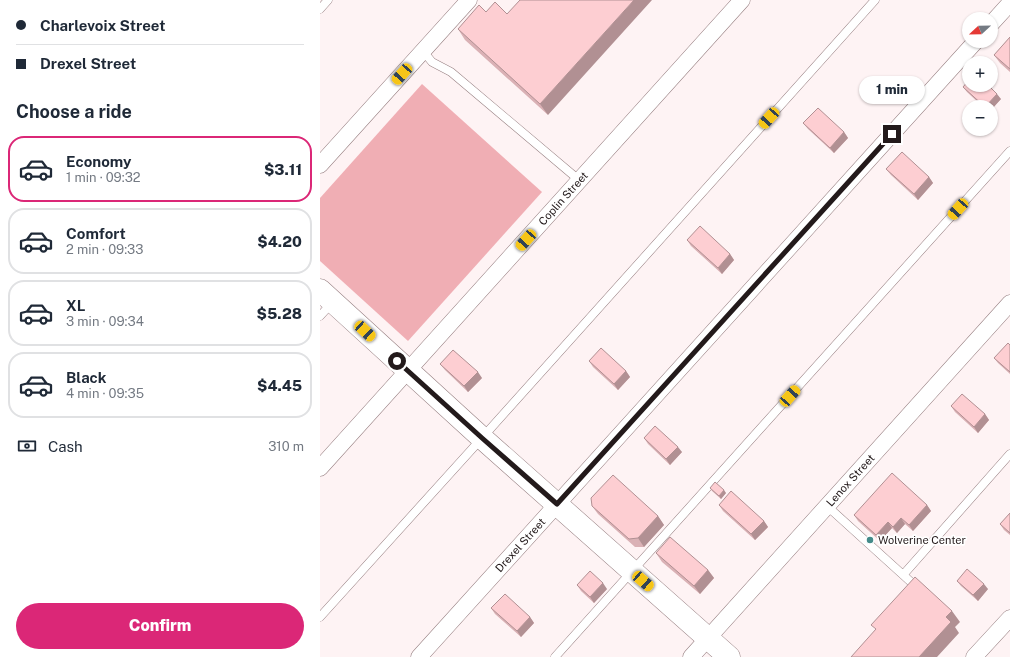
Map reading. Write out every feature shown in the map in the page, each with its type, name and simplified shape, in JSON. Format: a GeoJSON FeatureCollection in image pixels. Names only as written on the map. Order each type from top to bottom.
{"type":"FeatureCollection","features":[{"type":"Feature","properties":{"kind":"street"},"geometry":{"type":"LineString","coordinates":[[320,165],[469,0]]}},
{"type":"Feature","properties":{"kind":"street","name":"Coplin Street"},"geometry":{"type":"LineString","coordinates":[[320,468],[742,0]]}},
{"type":"Feature","properties":{"kind":"street"},"geometry":{"type":"LineString","coordinates":[[998,16],[1010,3]]}},
{"type":"Feature","properties":{"kind":"street","name":"Drexel Street"},"geometry":{"type":"LineString","coordinates":[[419,657],[970,48]]}},
{"type":"Feature","properties":{"kind":"street"},"geometry":{"type":"LineString","coordinates":[[324,303],[408,371],[729,657]]}},
{"type":"Feature","properties":{"kind":"street","name":"Lenox Street"},"geometry":{"type":"LineString","coordinates":[[691,657],[1010,303]]}},
{"type":"Feature","properties":{"kind":"street"},"geometry":{"type":"LineString","coordinates":[[974,657],[1010,618]]}},
{"type":"Feature","properties":{"kind":"lane"},"geometry":{"type":"LineString","coordinates":[[320,9],[328,0]]}},
{"type":"Feature","properties":{"kind":"lane"},"geometry":{"type":"LineString","coordinates":[[320,617],[875,0]]}},
{"type":"Feature","properties":{"kind":"lane"},"geometry":{"type":"LineString","coordinates":[[423,51],[432,62],[451,72],[579,180]]}},
{"type":"Feature","properties":{"kind":"lane"},"geometry":{"type":"LineString","coordinates":[[554,657],[1010,151]]}},
{"type":"Feature","properties":{"kind":"lane"},"geometry":{"type":"LineString","coordinates":[[903,575],[1010,454]]}},
{"type":"Feature","properties":{"kind":"lane"},"geometry":{"type":"LineString","coordinates":[[827,506],[862,543],[912,583]]}},
{"type":"Feature","properties":{"kind":"shaded area"},"geometry":{"type":"Polygon","coordinates":[[[422,84],[542,192],[408,341],[320,261],[320,198],[422,84]]]}},
{"type":"Feature","properties":{"kind":"building"},"geometry":{"type":"Polygon","coordinates":[[[520,0],[634,0],[540,104],[458,29],[479,5],[486,12],[495,2],[507,14],[520,0]]]}},
{"type":"Feature","properties":{"kind":"building"},"geometry":{"type":"Polygon","coordinates":[[[1010,37],[1010,69],[998,58],[998,56],[994,55],[1010,37]]]}},
{"type":"Feature","properties":{"kind":"building"},"geometry":{"type":"Polygon","coordinates":[[[968,92],[995,92],[997,94],[991,100],[977,100],[968,92]]]}},
{"type":"Feature","properties":{"kind":"building"},"geometry":{"type":"Polygon","coordinates":[[[818,108],[844,132],[830,148],[803,123],[818,108]]]}},
{"type":"Feature","properties":{"kind":"building"},"geometry":{"type":"Polygon","coordinates":[[[902,152],[929,177],[914,194],[886,169],[902,152]]]}},
{"type":"Feature","properties":{"kind":"building"},"geometry":{"type":"Polygon","coordinates":[[[700,226],[730,254],[718,268],[687,240],[700,226]]]}},
{"type":"Feature","properties":{"kind":"building"},"geometry":{"type":"Polygon","coordinates":[[[1008,343],[1010,345],[1010,372],[994,358],[1008,343]]]}},
{"type":"Feature","properties":{"kind":"building"},"geometry":{"type":"Polygon","coordinates":[[[601,348],[626,371],[614,384],[589,361],[601,348]]]}},
{"type":"Feature","properties":{"kind":"building"},"geometry":{"type":"Polygon","coordinates":[[[453,350],[478,372],[464,386],[440,364],[453,350]]]}},
{"type":"Feature","properties":{"kind":"building"},"geometry":{"type":"Polygon","coordinates":[[[962,394],[985,414],[974,427],[951,406],[962,394]]]}},
{"type":"Feature","properties":{"kind":"building"},"geometry":{"type":"Polygon","coordinates":[[[655,426],[678,447],[666,459],[644,438],[655,426]]]}},
{"type":"Feature","properties":{"kind":"building"},"geometry":{"type":"Polygon","coordinates":[[[892,473],[927,505],[909,525],[901,518],[893,527],[888,522],[876,535],[854,515],[892,473]]]}},
{"type":"Feature","properties":{"kind":"building"},"geometry":{"type":"Polygon","coordinates":[[[613,475],[658,516],[638,538],[629,539],[592,506],[591,498],[613,475]]]}},
{"type":"Feature","properties":{"kind":"building"},"geometry":{"type":"Polygon","coordinates":[[[715,482],[724,490],[719,496],[710,488],[715,482]]]}},
{"type":"Feature","properties":{"kind":"building"},"geometry":{"type":"Polygon","coordinates":[[[731,491],[764,521],[751,534],[719,505],[731,491]]]}},
{"type":"Feature","properties":{"kind":"building"},"geometry":{"type":"Polygon","coordinates":[[[1010,513],[1010,533],[1000,524],[1010,513]]]}},
{"type":"Feature","properties":{"kind":"building"},"geometry":{"type":"Polygon","coordinates":[[[670,537],[708,570],[694,586],[656,553],[670,537]]]}},
{"type":"Feature","properties":{"kind":"building"},"geometry":{"type":"Polygon","coordinates":[[[967,569],[984,584],[973,595],[957,581],[967,569]]]}},
{"type":"Feature","properties":{"kind":"building"},"geometry":{"type":"Polygon","coordinates":[[[590,571],[603,583],[590,597],[577,585],[590,571]]]}},
{"type":"Feature","properties":{"kind":"building"},"geometry":{"type":"Polygon","coordinates":[[[915,577],[952,611],[946,617],[951,622],[919,657],[851,657],[876,629],[871,625],[915,577]]]}},
{"type":"Feature","properties":{"kind":"building"},"geometry":{"type":"Polygon","coordinates":[[[505,594],[530,617],[517,631],[491,608],[505,594]]]}},
{"type":"Feature","properties":{"kind":"place","name":"Wolverine Center"},"geometry":{"type":"Point","coordinates":[870,540]}},
{"type":"Feature","properties":{"kind":"route"},"geometry":{"type":"LineString","coordinates":[[397,361],[557,504],[892,134]]}}]}
